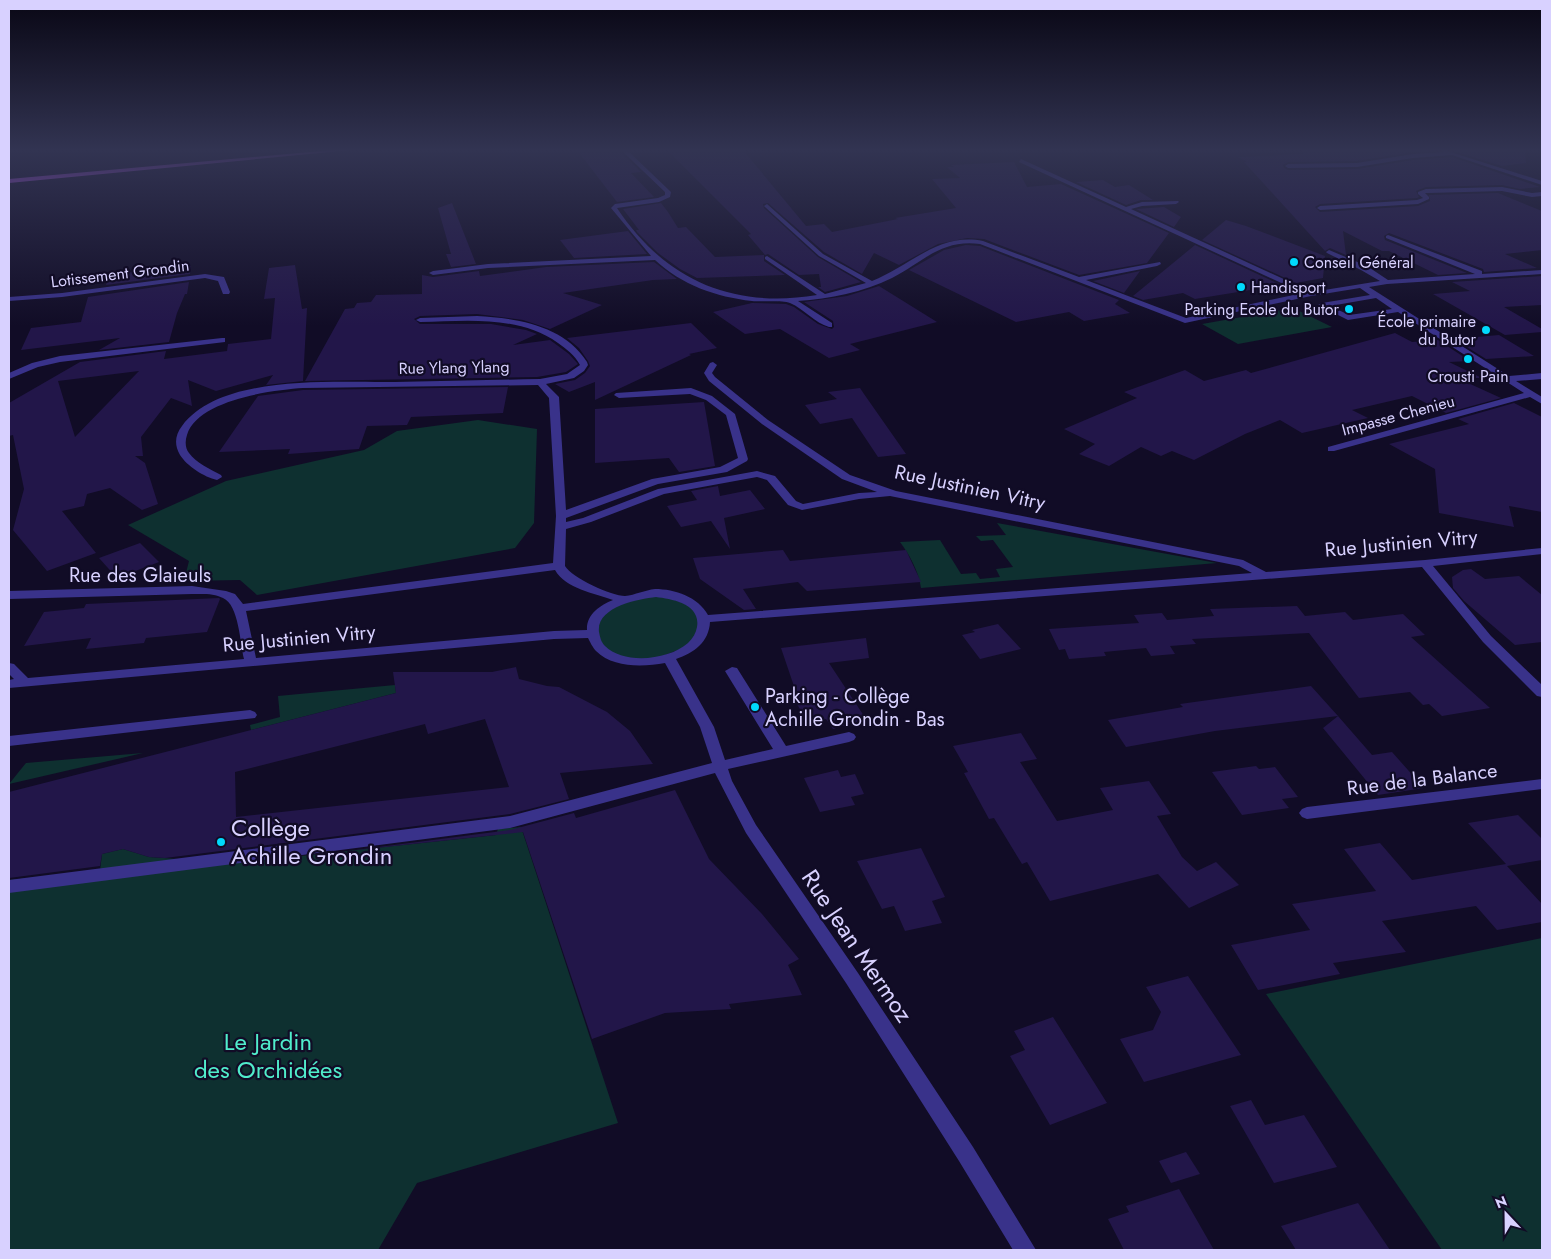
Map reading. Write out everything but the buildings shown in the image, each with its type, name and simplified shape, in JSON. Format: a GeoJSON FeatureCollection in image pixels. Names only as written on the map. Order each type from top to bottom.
{"type":"FeatureCollection","features":[{"type":"Feature","properties":{"kind":"street"},"geometry":{"type":"LineString","coordinates":[[615,209],[657,258],[677,274],[731,296],[748,298],[789,299],[824,296],[872,284],[908,266],[931,249],[968,240],[981,242],[1185,321],[1311,294],[1386,282],[1542,272]]}},
{"type":"Feature","properties":{"kind":"street"},"geometry":{"type":"LineString","coordinates":[[770,209],[821,255],[872,284]]}},
{"type":"Feature","properties":{"kind":"street"},"geometry":{"type":"LineString","coordinates":[[1124,209],[1311,294]]}},
{"type":"Feature","properties":{"kind":"street"},"geometry":{"type":"LineString","coordinates":[[1388,237],[1484,275]]}},
{"type":"Feature","properties":{"kind":"street"},"geometry":{"type":"LineString","coordinates":[[1329,252],[1364,268],[1386,282]]}},
{"type":"Feature","properties":{"kind":"street"},"geometry":{"type":"LineString","coordinates":[[433,273],[488,266],[657,258]]}},
{"type":"Feature","properties":{"kind":"street"},"geometry":{"type":"LineString","coordinates":[[766,258],[824,296]]}},
{"type":"Feature","properties":{"kind":"street"},"geometry":{"type":"LineString","coordinates":[[1076,280],[1157,264]]}},
{"type":"Feature","properties":{"kind":"street","name":"Lotissement Grondin"},"geometry":{"type":"LineString","coordinates":[[9,299],[62,295],[205,276],[221,280],[226,292]]}},
{"type":"Feature","properties":{"kind":"street"},"geometry":{"type":"LineString","coordinates":[[1360,286],[1542,401]]}},
{"type":"Feature","properties":{"kind":"street"},"geometry":{"type":"LineString","coordinates":[[1376,296],[1322,305],[1348,318],[1398,310]]}},
{"type":"Feature","properties":{"kind":"street"},"geometry":{"type":"LineString","coordinates":[[789,299],[829,325]]}},
{"type":"Feature","properties":{"kind":"street"},"geometry":{"type":"LineString","coordinates":[[420,320],[499,320],[534,326],[553,333],[582,359],[584,364],[580,371],[573,375],[540,382]]}},
{"type":"Feature","properties":{"kind":"street"},"geometry":{"type":"LineString","coordinates":[[9,376],[35,365],[60,359],[222,340]]}},
{"type":"Feature","properties":{"kind":"street","name":"Rue Justinien Vitry"},"geometry":{"type":"LineString","coordinates":[[713,365],[708,373],[712,379],[765,422],[846,477],[894,494],[1243,563],[1262,574]]}},
{"type":"Feature","properties":{"kind":"street"},"geometry":{"type":"LineString","coordinates":[[1506,378],[1542,376]]}},
{"type":"Feature","properties":{"kind":"street"},"geometry":{"type":"LineString","coordinates":[[540,382],[554,397],[561,516],[559,566],[563,573],[578,584],[622,599]]}},
{"type":"Feature","properties":{"kind":"street","name":"Rue Ylang Ylang"},"geometry":{"type":"LineString","coordinates":[[217,477],[192,463],[184,454],[182,433],[188,423],[208,408],[242,396],[293,386],[540,382]]}},
{"type":"Feature","properties":{"kind":"street"},"geometry":{"type":"LineString","coordinates":[[561,516],[656,481],[723,470],[743,459],[730,414],[710,398],[691,391],[620,395]]}},
{"type":"Feature","properties":{"kind":"street","name":"Impasse Chenieu"},"geometry":{"type":"LineString","coordinates":[[1331,448],[1531,394]]}},
{"type":"Feature","properties":{"kind":"street"},"geometry":{"type":"LineString","coordinates":[[560,528],[587,520],[662,491],[757,474],[771,478],[792,503],[802,507],[866,495],[894,494]]}},
{"type":"Feature","properties":{"kind":"street","name":"Rue Justinien Vitry"},"geometry":{"type":"LineString","coordinates":[[704,619],[1262,574],[1425,563],[1542,551]]}},
{"type":"Feature","properties":{"kind":"street"},"geometry":{"type":"LineString","coordinates":[[1425,563],[1487,639],[1542,693]]}},
{"type":"Feature","properties":{"kind":"street"},"geometry":{"type":"LineString","coordinates":[[251,663],[240,608],[559,566]]}},
{"type":"Feature","properties":{"kind":"street","name":"Rue des Glaieuls"},"geometry":{"type":"LineString","coordinates":[[9,594],[192,590],[215,592],[231,597],[240,608]]}},
{"type":"Feature","properties":{"kind":"street"},"geometry":{"type":"LineString","coordinates":[[656,593],[688,601],[699,609],[704,619],[704,631],[698,642],[685,651],[669,658],[650,662],[631,661],[614,656],[602,648],[594,639],[593,634],[593,627],[598,616],[608,607],[622,599],[639,594],[656,593]]}},
{"type":"Feature","properties":{"kind":"street","name":"Rue Justinien Vitry"},"geometry":{"type":"LineString","coordinates":[[9,684],[554,635],[593,634]]}},
{"type":"Feature","properties":{"kind":"street","name":"Rue Jean Mermoz"},"geometry":{"type":"LineString","coordinates":[[669,658],[707,728],[725,781],[751,829],[852,978],[966,1154],[1025,1250]]}},
{"type":"Feature","properties":{"kind":"street"},"geometry":{"type":"LineString","coordinates":[[9,667],[24,682]]}},
{"type":"Feature","properties":{"kind":"street"},"geometry":{"type":"LineString","coordinates":[[732,671],[782,752]]}},
{"type":"Feature","properties":{"kind":"street"},"geometry":{"type":"LineString","coordinates":[[9,742],[250,715]]}},
{"type":"Feature","properties":{"kind":"street"},"geometry":{"type":"LineString","coordinates":[[9,887],[510,822],[721,766],[849,737]]}},
{"type":"Feature","properties":{"kind":"street","name":"Rue de la Balance"},"geometry":{"type":"LineString","coordinates":[[1307,813],[1542,784]]}},
{"type":"Feature","properties":{"kind":"green space"},"geometry":{"type":"Polygon","coordinates":[[[1293,308],[1332,327],[1238,344],[1202,324],[1293,308]]]}},
{"type":"Feature","properties":{"kind":"green space"},"geometry":{"type":"Polygon","coordinates":[[[478,420],[537,429],[534,523],[515,548],[257,595],[240,580],[184,581],[189,561],[128,525],[226,481],[364,450],[397,431],[478,420]]]}},
{"type":"Feature","properties":{"kind":"green space"},"geometry":{"type":"Polygon","coordinates":[[[997,523],[1217,563],[921,588],[913,564],[900,542],[940,540],[961,574],[976,573],[980,579],[1000,577],[996,569],[1013,567],[993,540],[981,541],[976,536],[1006,535],[997,523]]]}},
{"type":"Feature","properties":{"kind":"green space"},"geometry":{"type":"Polygon","coordinates":[[[656,593],[699,609],[698,642],[650,661],[614,656],[594,639],[598,616],[608,607],[656,593]]]}},
{"type":"Feature","properties":{"kind":"green space"},"geometry":{"type":"Polygon","coordinates":[[[395,685],[396,693],[251,730],[250,725],[280,717],[278,696],[395,685]]]}},
{"type":"Feature","properties":{"kind":"green space"},"geometry":{"type":"Polygon","coordinates":[[[143,753],[9,784],[26,763],[143,753]]]}},
{"type":"Feature","properties":{"kind":"green space","name":"Le Jardin des Orchidées"},"geometry":{"type":"Polygon","coordinates":[[[521,827],[618,1123],[417,1183],[378,1250],[9,1250],[9,880],[100,871],[102,854],[123,849],[149,857],[235,863],[496,835],[498,829],[521,827]]]}},
{"type":"Feature","properties":{"kind":"green space"},"geometry":{"type":"Polygon","coordinates":[[[1542,938],[1542,1250],[1442,1250],[1266,994],[1542,938]]]}},
{"type":"Feature","properties":{"kind":"place","name":"Conseil Général"},"geometry":{"type":"Point","coordinates":[1294,262]}},
{"type":"Feature","properties":{"kind":"place","name":"Handisport"},"geometry":{"type":"Point","coordinates":[1241,287]}},
{"type":"Feature","properties":{"kind":"place","name":"Parking Ecole du Butor"},"geometry":{"type":"Point","coordinates":[1349,309]}},
{"type":"Feature","properties":{"kind":"place","name":"École primaire du Butor"},"geometry":{"type":"Point","coordinates":[1486,330]}},
{"type":"Feature","properties":{"kind":"place","name":"Crousti Pain"},"geometry":{"type":"Point","coordinates":[1468,359]}},
{"type":"Feature","properties":{"kind":"place","name":"Parking - Collège Achille Grondin - Bas"},"geometry":{"type":"Point","coordinates":[755,707]}},
{"type":"Feature","properties":{"kind":"place","name":"Collège Achille Grondin"},"geometry":{"type":"Point","coordinates":[221,842]}}]}
